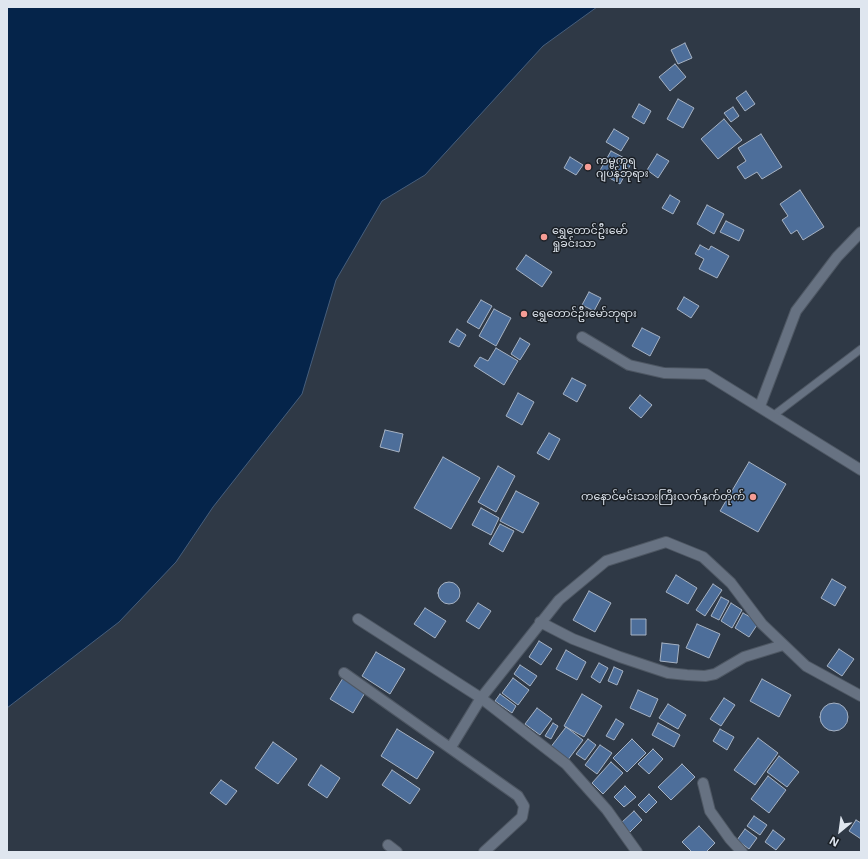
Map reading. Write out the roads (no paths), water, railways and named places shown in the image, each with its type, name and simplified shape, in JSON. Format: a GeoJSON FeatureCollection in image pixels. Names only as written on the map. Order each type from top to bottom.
{"type":"FeatureCollection","features":[{"type":"Feature","properties":{"kind":"street"},"geometry":{"type":"LineString","coordinates":[[760,406],[796,311],[836,257],[861,232]]}},
{"type":"Feature","properties":{"kind":"street"},"geometry":{"type":"LineString","coordinates":[[582,338],[629,365],[664,373],[706,374],[760,406],[861,470]]}},
{"type":"Feature","properties":{"kind":"street"},"geometry":{"type":"LineString","coordinates":[[452,747],[481,698],[559,600],[606,561],[666,542],[703,557],[731,583],[762,624],[806,666],[861,696]]}},
{"type":"Feature","properties":{"kind":"street"},"geometry":{"type":"LineString","coordinates":[[358,619],[481,698],[566,764],[607,810],[637,852]]}},
{"type":"Feature","properties":{"kind":"street"},"geometry":{"type":"LineString","coordinates":[[540,622],[573,639],[620,657],[668,672],[687,675],[705,676],[715,674],[744,657],[783,645]]}},
{"type":"Feature","properties":{"kind":"street"},"geometry":{"type":"LineString","coordinates":[[344,673],[452,747],[518,796],[524,806],[522,817],[484,852]]}},
{"type":"Feature","properties":{"kind":"street"},"geometry":{"type":"LineString","coordinates":[[703,783],[710,811],[730,839],[742,852]]}},
{"type":"Feature","properties":{"kind":"street"},"geometry":{"type":"LineString","coordinates":[[388,844],[397,852]]}},
{"type":"Feature","properties":{"kind":"lane"},"geometry":{"type":"LineString","coordinates":[[774,415],[861,348]]}},
{"type":"Feature","properties":{"kind":"water"},"geometry":{"type":"Polygon","coordinates":[[[7,7],[597,7],[543,46],[425,175],[382,201],[336,280],[302,394],[213,507],[176,562],[119,622],[7,708],[7,7]]]}},
{"type":"Feature","properties":{"kind":"place","name":"ကမ္မကူရ ဂျပန်ဘုရား"},"geometry":{"type":"Point","coordinates":[588,167]}},
{"type":"Feature","properties":{"kind":"place","name":"ရွှေတောင်ဦးမော် ရှုခင်းသာ"},"geometry":{"type":"Point","coordinates":[544,237]}},
{"type":"Feature","properties":{"kind":"place","name":"ရွှေတောင်ဦးမော်ဘုရား"},"geometry":{"type":"Point","coordinates":[524,314]}},
{"type":"Feature","properties":{"kind":"place","name":"ကနောင်မင်းသားကြီးလက်နက်တိုက်"},"geometry":{"type":"Point","coordinates":[753,497]}}]}
